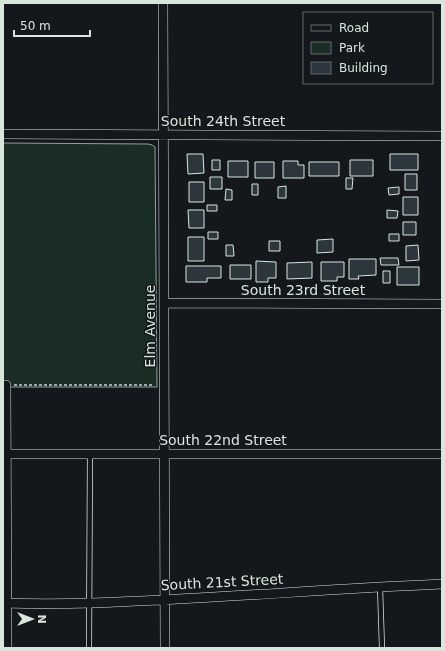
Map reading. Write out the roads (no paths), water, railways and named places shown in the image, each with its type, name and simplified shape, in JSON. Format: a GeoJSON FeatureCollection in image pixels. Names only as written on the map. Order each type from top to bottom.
{"type":"FeatureCollection","features":[{"type":"Feature","properties":{"kind":"street","name":"Elm Avenue"},"geometry":{"type":"LineString","coordinates":[[164,3],[165,648]]}},
{"type":"Feature","properties":{"kind":"street","name":"South 24th Street"},"geometry":{"type":"LineString","coordinates":[[3,134],[442,136]]}},
{"type":"Feature","properties":{"kind":"street","name":"South 23rd Street"},"geometry":{"type":"LineString","coordinates":[[164,303],[442,304]]}},
{"type":"Feature","properties":{"kind":"street"},"geometry":{"type":"LineString","coordinates":[[6,385],[4,454],[5,603],[7,648]]}},
{"type":"Feature","properties":{"kind":"street","name":"South 22nd Street"},"geometry":{"type":"LineString","coordinates":[[4,454],[442,454]]}},
{"type":"Feature","properties":{"kind":"street","name":"South 21st Street"},"geometry":{"type":"LineString","coordinates":[[5,603],[89,603],[165,600],[442,584]]}},
{"type":"Feature","properties":{"kind":"lane"},"geometry":{"type":"LineString","coordinates":[[89,648],[90,454]]}},
{"type":"Feature","properties":{"kind":"lane"},"geometry":{"type":"LineString","coordinates":[[380,587],[382,648]]}}]}
